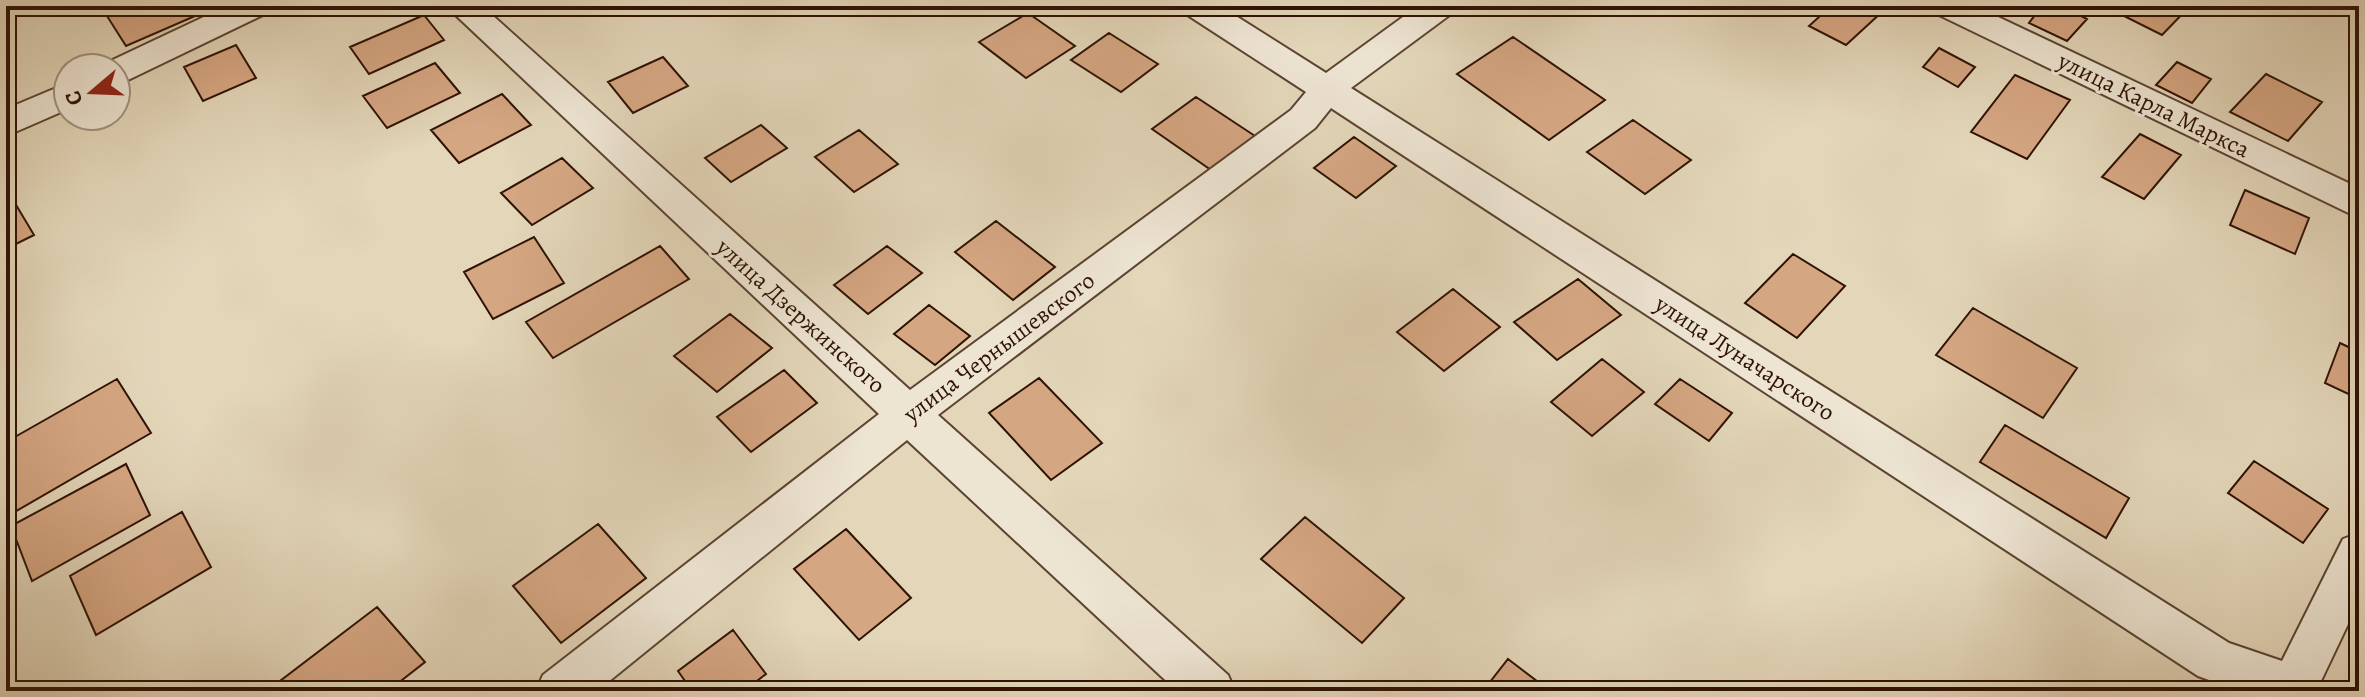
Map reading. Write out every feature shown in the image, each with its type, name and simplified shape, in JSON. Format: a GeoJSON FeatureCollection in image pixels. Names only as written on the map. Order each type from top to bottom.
{"type":"FeatureCollection","features":[{"type":"Feature","properties":{"kind":"street"},"geometry":{"type":"LineString","coordinates":[[132,64],[254,6]]}},
{"type":"Feature","properties":{"kind":"street","name":"улица Дзержинского"},"geometry":{"type":"LineString","coordinates":[[462,6],[1211,691]]}},
{"type":"Feature","properties":{"kind":"street","name":"улица Луначарского"},"geometry":{"type":"LineString","coordinates":[[1197,6],[2215,660],[2296,689]]}},
{"type":"Feature","properties":{"kind":"street","name":"улица Чернышевского"},"geometry":{"type":"LineString","coordinates":[[560,691],[908,415],[1303,119],[1327,89],[1440,6]]}},
{"type":"Feature","properties":{"kind":"street","name":"улица Карла Маркса"},"geometry":{"type":"LineString","coordinates":[[1948,6],[2359,204]]}},
{"type":"Feature","properties":{"kind":"street"},"geometry":{"type":"LineString","coordinates":[[6,124],[52,102]]}},
{"type":"Feature","properties":{"kind":"street"},"geometry":{"type":"LineString","coordinates":[[2296,689],[2359,553]]}},
{"type":"Feature","properties":{"kind":"building"},"geometry":{"type":"Polygon","coordinates":[[[130,6],[218,6],[126,46],[107,16],[130,6]]]}},
{"type":"Feature","properties":{"kind":"building"},"geometry":{"type":"Polygon","coordinates":[[[1831,6],[1872,6],[1883,11],[1846,45],[1809,26],[1831,6]]]}},
{"type":"Feature","properties":{"kind":"building"},"geometry":{"type":"Polygon","coordinates":[[[2042,6],[2062,6],[2087,19],[2067,41],[2029,23],[2042,6]]]}},
{"type":"Feature","properties":{"kind":"building"},"geometry":{"type":"Polygon","coordinates":[[[2107,6],[2190,6],[2162,35],[2106,7],[2107,6]]]}},
{"type":"Feature","properties":{"kind":"building"},"geometry":{"type":"Polygon","coordinates":[[[1028,13],[1075,46],[1026,78],[979,42],[1028,13]]]}},
{"type":"Feature","properties":{"kind":"building"},"geometry":{"type":"Polygon","coordinates":[[[424,15],[444,40],[369,74],[350,47],[424,15]]]}},
{"type":"Feature","properties":{"kind":"building"},"geometry":{"type":"Polygon","coordinates":[[[1109,33],[1158,64],[1121,92],[1071,60],[1109,33]]]}},
{"type":"Feature","properties":{"kind":"building"},"geometry":{"type":"Polygon","coordinates":[[[1513,37],[1605,100],[1549,140],[1457,74],[1513,37]]]}},
{"type":"Feature","properties":{"kind":"building"},"geometry":{"type":"Polygon","coordinates":[[[236,45],[256,78],[203,101],[184,67],[236,45]]]}},
{"type":"Feature","properties":{"kind":"building"},"geometry":{"type":"Polygon","coordinates":[[[1939,48],[1975,67],[1958,87],[1923,67],[1939,48]]]}},
{"type":"Feature","properties":{"kind":"building"},"geometry":{"type":"Polygon","coordinates":[[[663,57],[688,86],[633,113],[608,82],[663,57]]]}},
{"type":"Feature","properties":{"kind":"building"},"geometry":{"type":"Polygon","coordinates":[[[2177,62],[2211,79],[2192,103],[2156,85],[2177,62]]]}},
{"type":"Feature","properties":{"kind":"building"},"geometry":{"type":"Polygon","coordinates":[[[435,63],[460,93],[387,128],[363,96],[435,63]]]}},
{"type":"Feature","properties":{"kind":"building"},"geometry":{"type":"Polygon","coordinates":[[[2266,74],[2322,102],[2288,141],[2230,112],[2266,74]]]}},
{"type":"Feature","properties":{"kind":"building"},"geometry":{"type":"Polygon","coordinates":[[[2015,75],[2070,100],[2027,159],[1971,132],[2015,75]]]}},
{"type":"Feature","properties":{"kind":"building"},"geometry":{"type":"Polygon","coordinates":[[[502,94],[531,125],[459,163],[431,130],[502,94]]]}},
{"type":"Feature","properties":{"kind":"building"},"geometry":{"type":"Polygon","coordinates":[[[1196,97],[1255,136],[1211,170],[1152,129],[1196,97]]]}},
{"type":"Feature","properties":{"kind":"building"},"geometry":{"type":"Polygon","coordinates":[[[1633,120],[1691,160],[1645,194],[1587,152],[1633,120]]]}},
{"type":"Feature","properties":{"kind":"building"},"geometry":{"type":"Polygon","coordinates":[[[761,125],[787,148],[731,182],[705,158],[761,125]]]}},
{"type":"Feature","properties":{"kind":"building"},"geometry":{"type":"Polygon","coordinates":[[[859,130],[898,164],[854,192],[815,157],[859,130]]]}},
{"type":"Feature","properties":{"kind":"building"},"geometry":{"type":"Polygon","coordinates":[[[2140,134],[2181,155],[2144,199],[2102,177],[2140,134]]]}},
{"type":"Feature","properties":{"kind":"building"},"geometry":{"type":"Polygon","coordinates":[[[1354,137],[1396,166],[1356,198],[1314,168],[1354,137]]]}},
{"type":"Feature","properties":{"kind":"building"},"geometry":{"type":"Polygon","coordinates":[[[562,158],[593,188],[532,225],[501,193],[562,158]]]}},
{"type":"Feature","properties":{"kind":"building"},"geometry":{"type":"Polygon","coordinates":[[[6,188],[34,235],[6,249],[6,188]]]}},
{"type":"Feature","properties":{"kind":"building"},"geometry":{"type":"Polygon","coordinates":[[[2245,190],[2309,218],[2295,254],[2230,225],[2245,190]]]}},
{"type":"Feature","properties":{"kind":"building"},"geometry":{"type":"Polygon","coordinates":[[[996,221],[1055,267],[1013,300],[955,252],[996,221]]]}},
{"type":"Feature","properties":{"kind":"building"},"geometry":{"type":"Polygon","coordinates":[[[534,237],[564,283],[493,319],[464,272],[534,237]]]}},
{"type":"Feature","properties":{"kind":"building"},"geometry":{"type":"Polygon","coordinates":[[[660,246],[689,279],[553,358],[526,322],[660,246]]]}},
{"type":"Feature","properties":{"kind":"building"},"geometry":{"type":"Polygon","coordinates":[[[887,246],[922,273],[868,314],[834,285],[887,246]]]}},
{"type":"Feature","properties":{"kind":"building"},"geometry":{"type":"Polygon","coordinates":[[[1793,254],[1845,286],[1797,338],[1745,303],[1793,254]]]}},
{"type":"Feature","properties":{"kind":"building"},"geometry":{"type":"Polygon","coordinates":[[[1578,279],[1621,315],[1557,360],[1514,322],[1578,279]]]}},
{"type":"Feature","properties":{"kind":"building"},"geometry":{"type":"Polygon","coordinates":[[[1453,289],[1500,327],[1444,371],[1397,332],[1453,289]]]}},
{"type":"Feature","properties":{"kind":"building"},"geometry":{"type":"Polygon","coordinates":[[[929,305],[970,336],[935,365],[894,334],[929,305]]]}},
{"type":"Feature","properties":{"kind":"building"},"geometry":{"type":"Polygon","coordinates":[[[1973,308],[2077,368],[2043,418],[1936,355],[1973,308]]]}},
{"type":"Feature","properties":{"kind":"building"},"geometry":{"type":"Polygon","coordinates":[[[730,314],[772,348],[717,392],[674,356],[730,314]]]}},
{"type":"Feature","properties":{"kind":"building"},"geometry":{"type":"Polygon","coordinates":[[[2340,343],[2359,352],[2359,399],[2325,383],[2340,343]]]}},
{"type":"Feature","properties":{"kind":"building"},"geometry":{"type":"Polygon","coordinates":[[[1602,359],[1644,392],[1592,436],[1551,402],[1602,359]]]}},
{"type":"Feature","properties":{"kind":"building"},"geometry":{"type":"Polygon","coordinates":[[[784,370],[817,403],[751,452],[717,417],[784,370]]]}},
{"type":"Feature","properties":{"kind":"building"},"geometry":{"type":"Polygon","coordinates":[[[1039,378],[1102,443],[1051,480],[989,413],[1039,378]]]}},
{"type":"Feature","properties":{"kind":"building"},"geometry":{"type":"Polygon","coordinates":[[[117,379],[151,433],[6,517],[6,442],[117,379]]]}},
{"type":"Feature","properties":{"kind":"building"},"geometry":{"type":"Polygon","coordinates":[[[1680,379],[1732,413],[1709,441],[1655,404],[1680,379]]]}},
{"type":"Feature","properties":{"kind":"building"},"geometry":{"type":"Polygon","coordinates":[[[2005,425],[2129,498],[2106,538],[1980,462],[2005,425]]]}},
{"type":"Feature","properties":{"kind":"building"},"geometry":{"type":"Polygon","coordinates":[[[2254,461],[2328,509],[2303,543],[2228,493],[2254,461]]]}},
{"type":"Feature","properties":{"kind":"building"},"geometry":{"type":"Polygon","coordinates":[[[126,464],[150,515],[32,581],[11,526],[126,464]]]}},
{"type":"Feature","properties":{"kind":"building"},"geometry":{"type":"Polygon","coordinates":[[[182,512],[211,567],[96,635],[70,576],[182,512]]]}},
{"type":"Feature","properties":{"kind":"building"},"geometry":{"type":"Polygon","coordinates":[[[1305,517],[1404,598],[1362,643],[1261,559],[1305,517]]]}},
{"type":"Feature","properties":{"kind":"building"},"geometry":{"type":"Polygon","coordinates":[[[598,524],[646,578],[561,643],[513,586],[598,524]]]}},
{"type":"Feature","properties":{"kind":"building"},"geometry":{"type":"Polygon","coordinates":[[[846,529],[911,598],[859,640],[794,569],[846,529]]]}},
{"type":"Feature","properties":{"kind":"building"},"geometry":{"type":"Polygon","coordinates":[[[377,607],[425,662],[388,691],[288,691],[280,681],[377,607]]]}},
{"type":"Feature","properties":{"kind":"building"},"geometry":{"type":"Polygon","coordinates":[[[733,630],[766,674],[744,691],[692,691],[678,671],[733,630]]]}},
{"type":"Feature","properties":{"kind":"building"},"geometry":{"type":"Polygon","coordinates":[[[1508,659],[1550,691],[1483,691],[1508,659]]]}}]}
